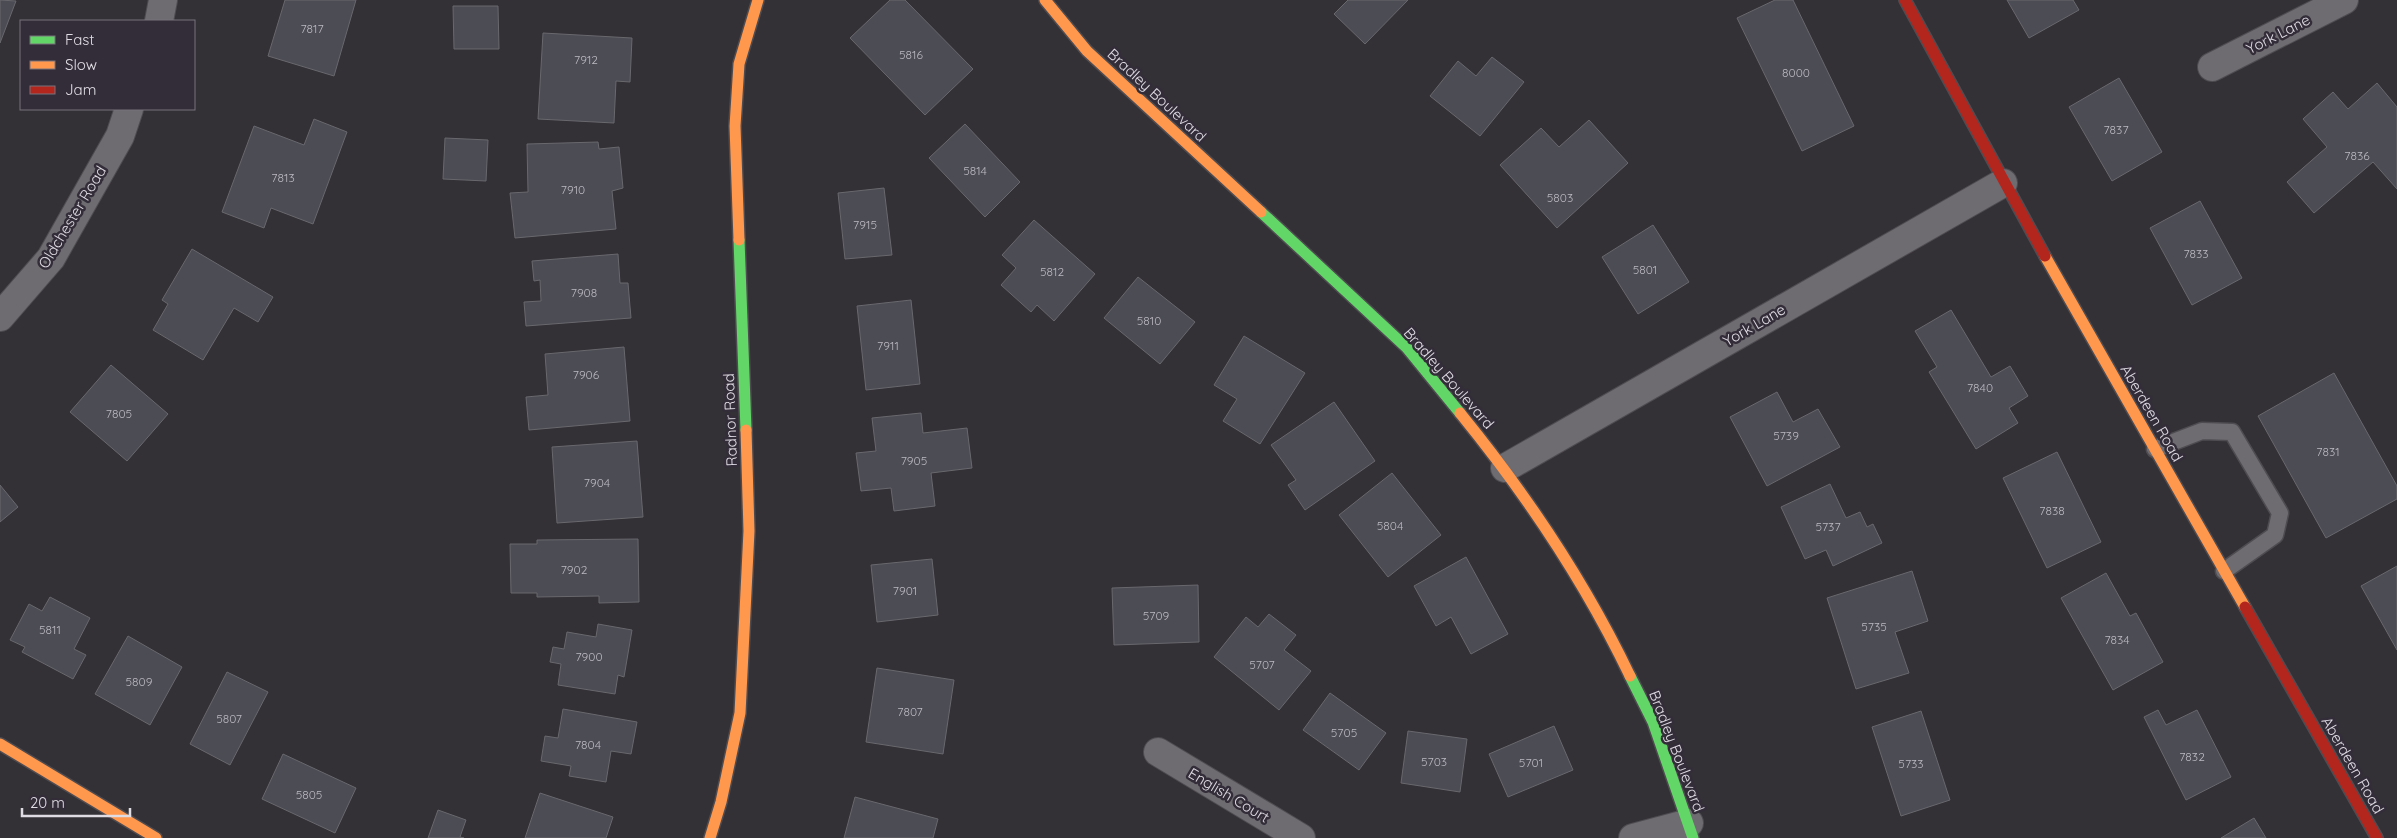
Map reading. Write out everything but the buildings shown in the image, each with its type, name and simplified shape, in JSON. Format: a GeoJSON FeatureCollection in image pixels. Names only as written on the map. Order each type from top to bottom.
{"type":"FeatureCollection","features":[{"type":"Feature","properties":{"kind":"street"},"geometry":{"type":"LineString","coordinates":[[158,20],[163,0]]}},
{"type":"Feature","properties":{"kind":"street","name":"Radnor Road"},"geometry":{"type":"LineString","coordinates":[[710,838],[721,802],[740,713],[749,531],[735,126],[739,64],[758,0]]}},
{"type":"Feature","properties":{"kind":"street","name":"Bradley Boulevard"},"geometry":{"type":"LineString","coordinates":[[1045,0],[1087,51],[1407,348],[1505,468],[1604,622],[1653,722],[1691,831]]}},
{"type":"Feature","properties":{"kind":"street","name":"Aberdeen Road"},"geometry":{"type":"LineString","coordinates":[[1906,0],[2003,183],[2377,838]]}},
{"type":"Feature","properties":{"kind":"street","name":"York Lane"},"geometry":{"type":"LineString","coordinates":[[2212,67],[2344,0]]}},
{"type":"Feature","properties":{"kind":"street","name":"Oldchester Road"},"geometry":{"type":"LineString","coordinates":[[0,317],[50,258],[120,136],[129,110]]}},
{"type":"Feature","properties":{"kind":"street","name":"York Lane"},"geometry":{"type":"LineString","coordinates":[[1505,468],[2003,183]]}},
{"type":"Feature","properties":{"kind":"street"},"geometry":{"type":"LineString","coordinates":[[0,744],[156,838]]}},
{"type":"Feature","properties":{"kind":"street","name":"English Court"},"geometry":{"type":"LineString","coordinates":[[1158,752],[1301,838]]}},
{"type":"Feature","properties":{"kind":"street"},"geometry":{"type":"LineString","coordinates":[[1633,838],[1691,831]]}},
{"type":"Feature","properties":{"kind":"lane"},"geometry":{"type":"LineString","coordinates":[[2155,449],[2202,430],[2232,432],[2280,513],[2275,535],[2224,571]]}},
{"type":"Feature","properties":{"kind":"traffic: fast"},"geometry":{"type":"LineString","coordinates":[[1261,212],[1407,348],[1460,413]]}},
{"type":"Feature","properties":{"kind":"traffic: fast"},"geometry":{"type":"LineString","coordinates":[[739,240],[746,430]]}},
{"type":"Feature","properties":{"kind":"traffic: fast"},"geometry":{"type":"LineString","coordinates":[[1630,676],[1653,722],[1693,838]]}},
{"type":"Feature","properties":{"kind":"traffic: slow"},"geometry":{"type":"LineString","coordinates":[[739,240],[735,126],[739,64],[758,0]]}},
{"type":"Feature","properties":{"kind":"traffic: slow"},"geometry":{"type":"LineString","coordinates":[[1045,0],[1087,51],[1261,212]]}},
{"type":"Feature","properties":{"kind":"traffic: slow"},"geometry":{"type":"LineString","coordinates":[[2045,256],[2245,607]]}},
{"type":"Feature","properties":{"kind":"traffic: slow"},"geometry":{"type":"LineString","coordinates":[[1460,413],[1508,475],[1553,540],[1594,607],[1630,676]]}},
{"type":"Feature","properties":{"kind":"traffic: slow"},"geometry":{"type":"LineString","coordinates":[[710,838],[721,802],[740,713],[749,531],[746,430]]}},
{"type":"Feature","properties":{"kind":"traffic: slow"},"geometry":{"type":"LineString","coordinates":[[0,744],[156,838]]}},
{"type":"Feature","properties":{"kind":"traffic: jam"},"geometry":{"type":"LineString","coordinates":[[1905,0],[2045,256]]}},
{"type":"Feature","properties":{"kind":"traffic: jam"},"geometry":{"type":"LineString","coordinates":[[2245,607],[2377,838]]}}]}
